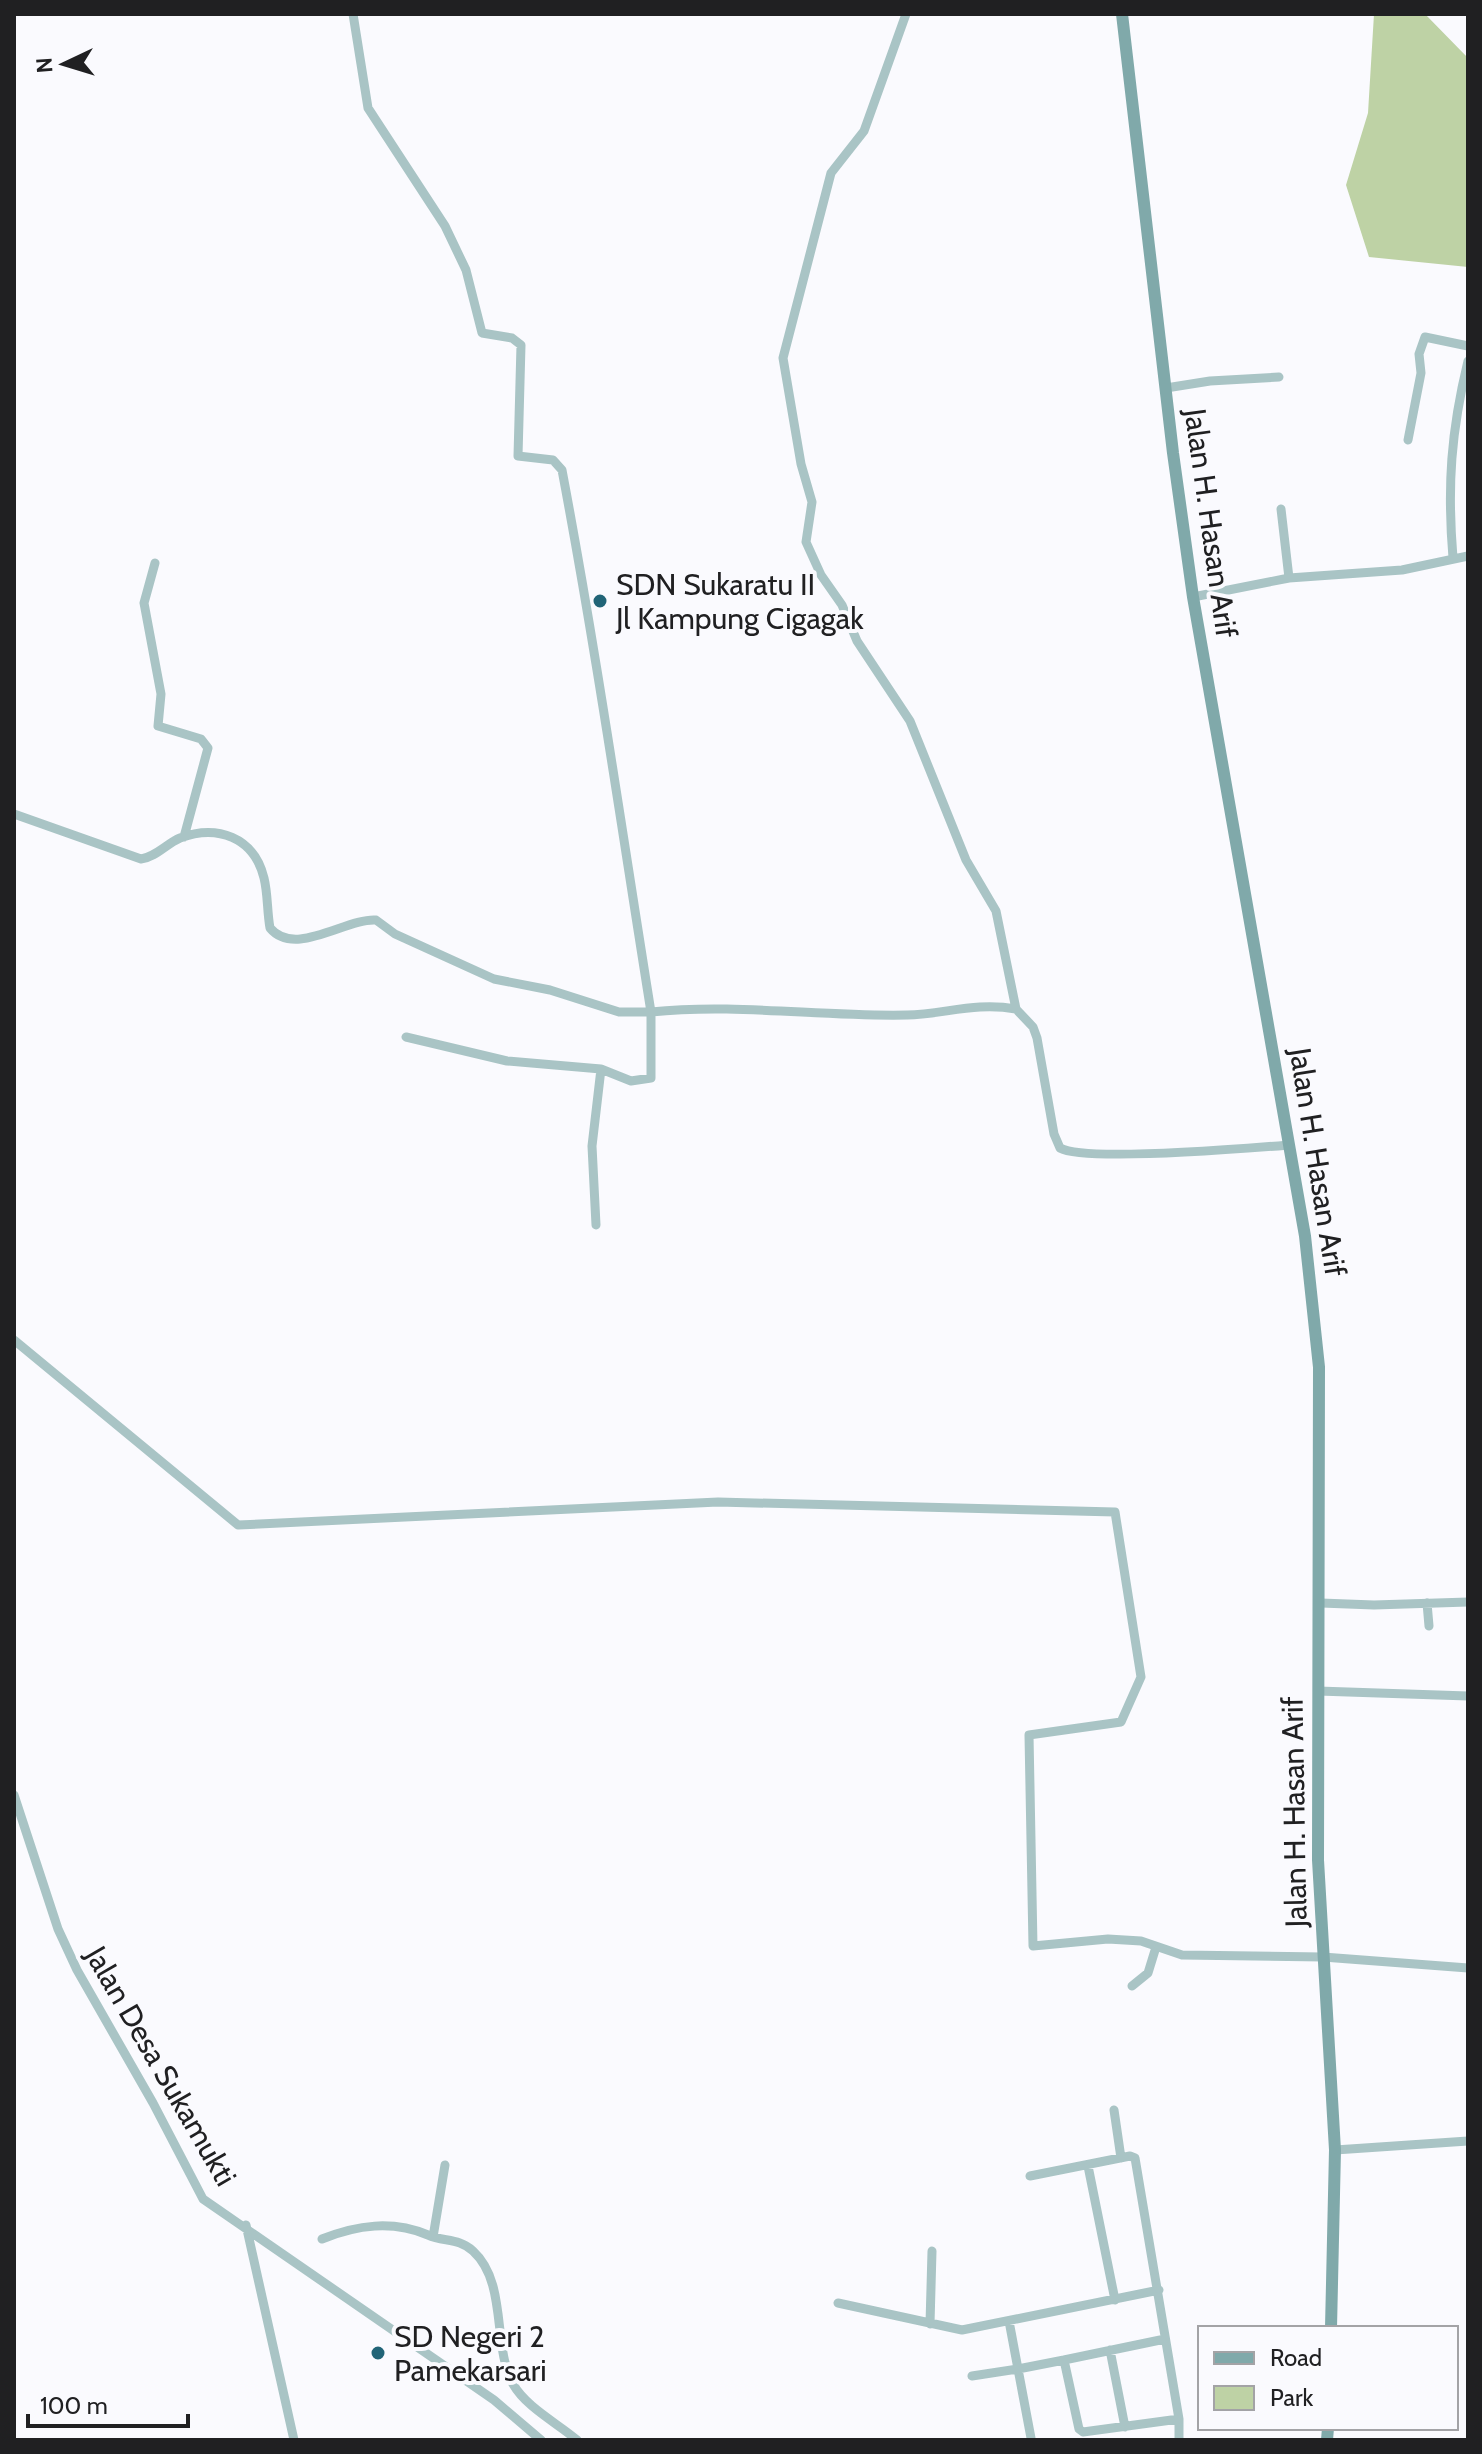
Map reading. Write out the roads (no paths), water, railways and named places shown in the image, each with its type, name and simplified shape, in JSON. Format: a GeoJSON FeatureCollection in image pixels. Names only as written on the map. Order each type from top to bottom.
{"type":"FeatureCollection","features":[{"type":"Feature","properties":{"kind":"main road","name":"Jalan H. Hasan Arif"},"geometry":{"type":"LineString","coordinates":[[1122,14],[1193,597],[1289,1145],[1312,1283],[1319,1353],[1321,1603],[1318,1860],[1323,1990],[1335,2150],[1331,2326]]}},
{"type":"Feature","properties":{"kind":"street"},"geometry":{"type":"LineString","coordinates":[[353,14],[368,108],[445,226],[466,270],[482,333],[512,338],[521,345],[518,456],[553,460],[562,470],[651,1012],[651,1078],[631,1081],[601,1069],[507,1061],[406,1037]]}},
{"type":"Feature","properties":{"kind":"street"},"geometry":{"type":"LineString","coordinates":[[906,14],[864,131],[831,173],[783,358],[801,464],[812,502],[806,542],[821,575],[842,605],[857,641],[910,721],[966,860],[996,911],[1016,1009],[1033,1027],[1037,1038],[1054,1134],[1064,1150],[1213,1151],[1289,1145]]}},
{"type":"Feature","properties":{"kind":"street"},"geometry":{"type":"LineString","coordinates":[[1408,440],[1421,373],[1419,354],[1425,337],[1468,346]]}},
{"type":"Feature","properties":{"kind":"street"},"geometry":{"type":"LineString","coordinates":[[1453,558],[1448,474],[1455,412],[1468,361]]}},
{"type":"Feature","properties":{"kind":"street"},"geometry":{"type":"LineString","coordinates":[[1166,388],[1210,381],[1279,377]]}},
{"type":"Feature","properties":{"kind":"street"},"geometry":{"type":"LineString","coordinates":[[1281,509],[1289,578]]}},
{"type":"Feature","properties":{"kind":"street"},"geometry":{"type":"LineString","coordinates":[[1193,597],[1289,578],[1402,570],[1468,556]]}},
{"type":"Feature","properties":{"kind":"street"},"geometry":{"type":"LineString","coordinates":[[155,563],[144,603],[161,694],[158,726],[201,739],[208,748],[184,837]]}},
{"type":"Feature","properties":{"kind":"street"},"geometry":{"type":"LineString","coordinates":[[14,814],[141,859],[184,837],[220,833],[248,845],[264,878],[270,928],[279,935],[316,938],[354,921],[376,920],[395,934],[494,979],[550,990],[619,1012],[728,1007],[909,1015],[956,1007],[1016,1009]]}},
{"type":"Feature","properties":{"kind":"street"},"geometry":{"type":"LineString","coordinates":[[596,1225],[592,1146],[601,1069]]}},
{"type":"Feature","properties":{"kind":"street"},"geometry":{"type":"LineString","coordinates":[[14,1340],[238,1525],[718,1502],[1115,1512],[1141,1677],[1121,1722],[1029,1735],[1033,1946],[1108,1939],[1141,1941],[1182,1955],[1468,1968]]}},
{"type":"Feature","properties":{"kind":"street"},"geometry":{"type":"LineString","coordinates":[[1321,1603],[1468,1602]]}},
{"type":"Feature","properties":{"kind":"street"},"geometry":{"type":"LineString","coordinates":[[1427,1603],[1429,1626]]}},
{"type":"Feature","properties":{"kind":"street"},"geometry":{"type":"LineString","coordinates":[[1318,1691],[1468,1696]]}},
{"type":"Feature","properties":{"kind":"street","name":"Jalan Desa Sukamukti"},"geometry":{"type":"LineString","coordinates":[[14,1795],[58,1929],[77,1970],[153,2103],[199,2194],[210,2205],[246,2225],[494,2400],[541,2440]]}},
{"type":"Feature","properties":{"kind":"street"},"geometry":{"type":"LineString","coordinates":[[1132,1986],[1148,1973],[1156,1947]]}},
{"type":"Feature","properties":{"kind":"street"},"geometry":{"type":"LineString","coordinates":[[1114,2110],[1121,2158]]}},
{"type":"Feature","properties":{"kind":"street"},"geometry":{"type":"LineString","coordinates":[[1335,2150],[1468,2141]]}},
{"type":"Feature","properties":{"kind":"street"},"geometry":{"type":"LineString","coordinates":[[1030,2176],[1121,2158],[1132,2157],[1137,2161],[1179,2419],[1179,2440]]}},
{"type":"Feature","properties":{"kind":"street"},"geometry":{"type":"LineString","coordinates":[[433,2237],[445,2165]]}},
{"type":"Feature","properties":{"kind":"street"},"geometry":{"type":"LineString","coordinates":[[1088,2166],[1115,2300]]}},
{"type":"Feature","properties":{"kind":"street"},"geometry":{"type":"LineString","coordinates":[[246,2225],[294,2440]]}},
{"type":"Feature","properties":{"kind":"street"},"geometry":{"type":"LineString","coordinates":[[322,2239],[355,2225],[408,2229],[433,2237],[448,2237],[473,2252],[482,2262],[494,2295],[506,2370],[512,2381],[523,2398],[577,2440]]}},
{"type":"Feature","properties":{"kind":"street"},"geometry":{"type":"LineString","coordinates":[[930,2324],[932,2251]]}},
{"type":"Feature","properties":{"kind":"street"},"geometry":{"type":"LineString","coordinates":[[838,2303],[962,2330],[1159,2290]]}},
{"type":"Feature","properties":{"kind":"street"},"geometry":{"type":"LineString","coordinates":[[1009,2321],[1031,2438]]}},
{"type":"Feature","properties":{"kind":"street"},"geometry":{"type":"LineString","coordinates":[[972,2376],[1165,2339]]}},
{"type":"Feature","properties":{"kind":"street"},"geometry":{"type":"LineString","coordinates":[[1110,2350],[1125,2427]]}},
{"type":"Feature","properties":{"kind":"street"},"geometry":{"type":"LineString","coordinates":[[1064,2360],[1081,2431],[1179,2419]]}},
{"type":"Feature","properties":{"kind":"place","name":"SDN Sukaratu II Jl Kampung Cigagak"},"geometry":{"type":"Point","coordinates":[600,601]}},
{"type":"Feature","properties":{"kind":"place","name":"SD Negeri 2 Pamekarsari"},"geometry":{"type":"Point","coordinates":[378,2353]}}]}
